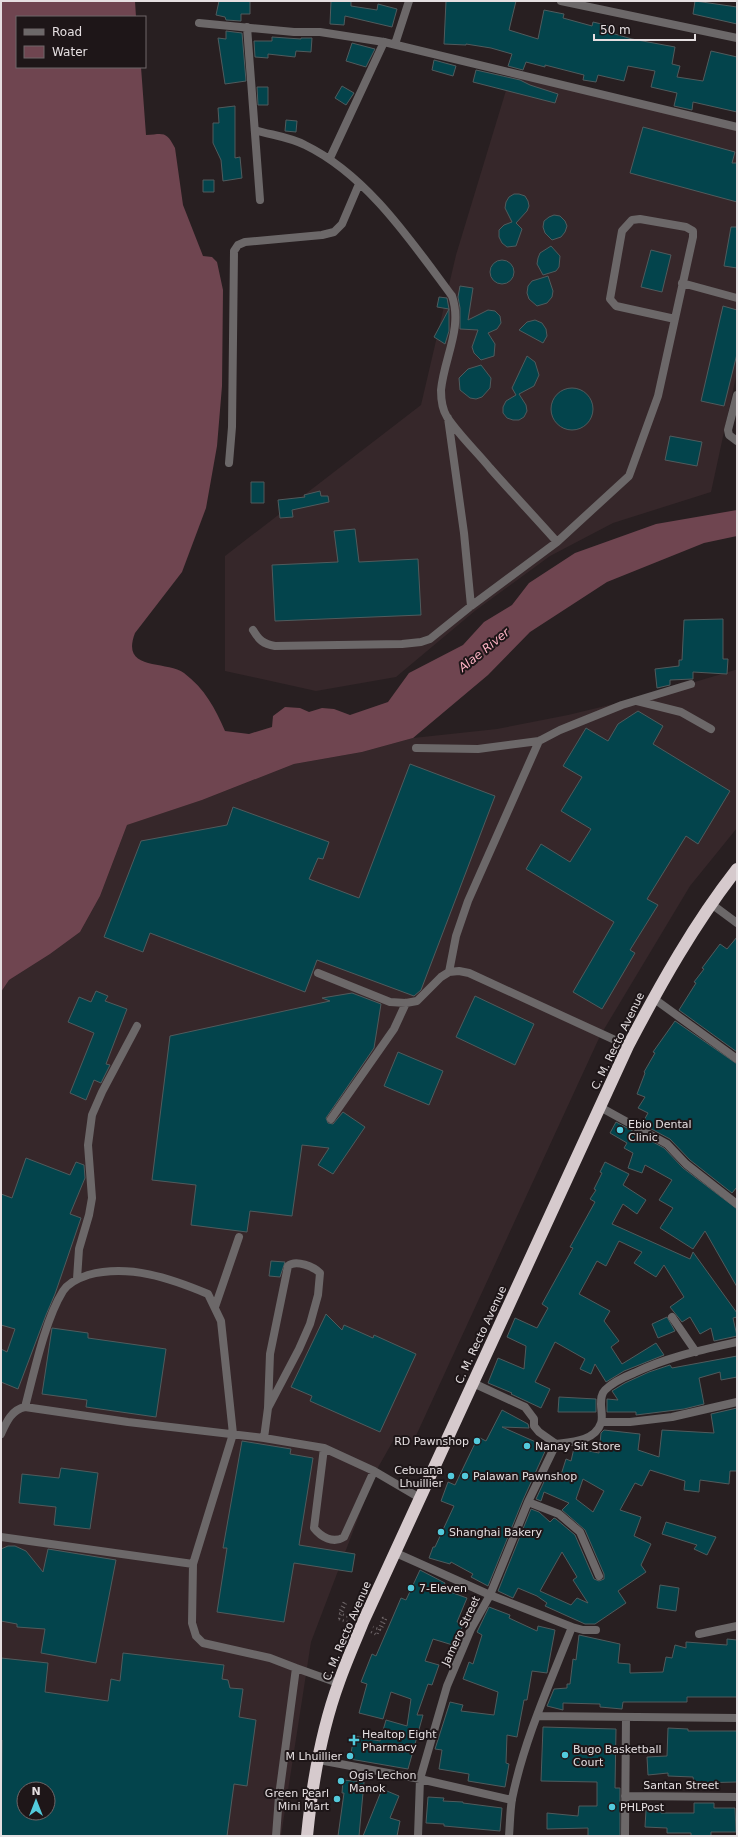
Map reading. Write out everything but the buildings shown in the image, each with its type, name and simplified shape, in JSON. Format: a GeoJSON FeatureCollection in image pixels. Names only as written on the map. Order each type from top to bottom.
{"type":"FeatureCollection","features":[{"type":"Feature","properties":{"kind":"highway","name":"C. M. Recto Avenue"},"geometry":{"type":"LineString","coordinates":[[307,1836],[319,1760],[338,1683],[363,1622],[628,1046],[653,998],[710,903],[737,869]]}},
{"type":"Feature","properties":{"kind":"street"},"geometry":{"type":"LineString","coordinates":[[395,44],[409,1]]}},
{"type":"Feature","properties":{"kind":"street"},"geometry":{"type":"LineString","coordinates":[[561,1],[737,38]]}},
{"type":"Feature","properties":{"kind":"street"},"geometry":{"type":"LineString","coordinates":[[199,23],[274,30],[320,32],[395,44],[737,127]]}},
{"type":"Feature","properties":{"kind":"street"},"geometry":{"type":"LineString","coordinates":[[247,27],[256,130],[260,200]]}},
{"type":"Feature","properties":{"kind":"street"},"geometry":{"type":"LineString","coordinates":[[330,158],[384,42]]}},
{"type":"Feature","properties":{"kind":"street"},"geometry":{"type":"LineString","coordinates":[[256,130],[303,144],[330,158],[379,201],[452,296],[456,308],[455,326],[441,389],[441,401],[447,417],[460,501],[471,606]]}},
{"type":"Feature","properties":{"kind":"street"},"geometry":{"type":"LineString","coordinates":[[229,463],[232,427],[234,251],[238,245],[245,242],[322,235],[334,232],[342,224],[359,184]]}},
{"type":"Feature","properties":{"kind":"street"},"geometry":{"type":"LineString","coordinates":[[253,630],[264,644],[275,646],[421,642],[430,639],[471,606],[557,542],[629,476],[658,396],[675,319],[682,283],[693,237],[692,231],[686,227],[640,219],[632,220],[622,231],[610,299],[616,306],[675,319]]}},
{"type":"Feature","properties":{"kind":"street"},"geometry":{"type":"LineString","coordinates":[[682,283],[737,298]]}},
{"type":"Feature","properties":{"kind":"street"},"geometry":{"type":"LineString","coordinates":[[737,395],[728,430],[729,435],[737,441]]}},
{"type":"Feature","properties":{"kind":"street"},"geometry":{"type":"LineString","coordinates":[[447,417],[557,542]]}},
{"type":"Feature","properties":{"kind":"street"},"geometry":{"type":"LineString","coordinates":[[416,748],[478,749],[539,740],[560,730],[636,701],[691,684]]}},
{"type":"Feature","properties":{"kind":"street"},"geometry":{"type":"LineString","coordinates":[[636,701],[681,712],[711,729]]}},
{"type":"Feature","properties":{"kind":"street"},"geometry":{"type":"LineString","coordinates":[[449,972],[456,936],[468,901],[539,740]]}},
{"type":"Feature","properties":{"kind":"street"},"geometry":{"type":"LineString","coordinates":[[710,903],[737,923]]}},
{"type":"Feature","properties":{"kind":"street"},"geometry":{"type":"LineString","coordinates":[[318,973],[390,1002],[406,1003],[417,1001],[441,977],[449,972],[459,971],[469,973],[628,1046]]}},
{"type":"Feature","properties":{"kind":"street"},"geometry":{"type":"LineString","coordinates":[[653,998],[737,1059]]}},
{"type":"Feature","properties":{"kind":"street"},"geometry":{"type":"LineString","coordinates":[[331,1119],[394,1029],[406,1003]]}},
{"type":"Feature","properties":{"kind":"street"},"geometry":{"type":"LineString","coordinates":[[77,1278],[79,1249],[89,1215],[92,1198],[88,1145],[92,1115],[102,1092],[137,1026]]}},
{"type":"Feature","properties":{"kind":"street"},"geometry":{"type":"LineString","coordinates":[[600,1107],[667,1144],[686,1164],[737,1204]]}},
{"type":"Feature","properties":{"kind":"street"},"geometry":{"type":"LineString","coordinates":[[215,1307],[239,1237]]}},
{"type":"Feature","properties":{"kind":"street"},"geometry":{"type":"LineString","coordinates":[[264,1438],[268,1408],[270,1354],[288,1266],[294,1264],[315,1268],[320,1273],[318,1295],[310,1324],[299,1349],[268,1408]]}},
{"type":"Feature","properties":{"kind":"street"},"geometry":{"type":"LineString","coordinates":[[25,1407],[50,1318],[63,1290],[77,1278],[101,1272],[130,1270],[178,1281],[208,1294],[221,1321],[234,1434],[192,1564],[192,1623],[196,1636],[203,1643],[270,1658],[338,1683]]}},
{"type":"Feature","properties":{"kind":"street"},"geometry":{"type":"LineString","coordinates":[[672,1317],[696,1352]]}},
{"type":"Feature","properties":{"kind":"street"},"geometry":{"type":"LineString","coordinates":[[473,1383],[525,1407],[534,1419],[534,1426],[539,1432],[556,1444],[581,1440],[590,1436],[602,1422],[601,1400],[605,1390],[620,1380],[661,1361],[737,1342]]}},
{"type":"Feature","properties":{"kind":"street"},"geometry":{"type":"LineString","coordinates":[[602,1422],[630,1422],[672,1418],[737,1402]]}},
{"type":"Feature","properties":{"kind":"street"},"geometry":{"type":"LineString","coordinates":[[1,1434],[8,1419],[20,1408],[25,1407],[128,1422],[264,1438],[324,1448],[374,1471],[420,1498]]}},
{"type":"Feature","properties":{"kind":"street","name":"Jamero Street"},"geometry":{"type":"LineString","coordinates":[[418,1836],[420,1779],[447,1686],[471,1629],[490,1595],[528,1502],[556,1444]]}},
{"type":"Feature","properties":{"kind":"street"},"geometry":{"type":"LineString","coordinates":[[324,1448],[314,1528],[318,1534],[328,1539],[340,1539],[344,1537],[374,1471]]}},
{"type":"Feature","properties":{"kind":"street"},"geometry":{"type":"LineString","coordinates":[[528,1502],[559,1514],[580,1532],[599,1576]]}},
{"type":"Feature","properties":{"kind":"street"},"geometry":{"type":"LineString","coordinates":[[1,1537],[192,1564]]}},
{"type":"Feature","properties":{"kind":"street"},"geometry":{"type":"LineString","coordinates":[[396,1553],[490,1595],[572,1628],[596,1630]]}},
{"type":"Feature","properties":{"kind":"street"},"geometry":{"type":"LineString","coordinates":[[699,1634],[737,1626]]}},
{"type":"Feature","properties":{"kind":"street"},"geometry":{"type":"LineString","coordinates":[[509,1836],[512,1800],[537,1716],[572,1628]]}},
{"type":"Feature","properties":{"kind":"street"},"geometry":{"type":"LineString","coordinates":[[276,1836],[296,1668]]}},
{"type":"Feature","properties":{"kind":"street"},"geometry":{"type":"LineString","coordinates":[[537,1716],[737,1718]]}},
{"type":"Feature","properties":{"kind":"street"},"geometry":{"type":"LineString","coordinates":[[625,1836],[626,1717]]}},
{"type":"Feature","properties":{"kind":"street"},"geometry":{"type":"LineString","coordinates":[[319,1760],[420,1779],[512,1800]]}},
{"type":"Feature","properties":{"kind":"street","name":"Santan Street"},"geometry":{"type":"LineString","coordinates":[[625,1796],[737,1797]]}},
{"type":"Feature","properties":{"kind":"path"},"geometry":{"type":"LineString","coordinates":[[339,1612],[344,1602],[346,1603],[339,1619]]}},
{"type":"Feature","properties":{"kind":"path"},"geometry":{"type":"LineString","coordinates":[[377,1635],[383,1618],[386,1619],[381,1630]]}},
{"type":"Feature","properties":{"kind":"shaded area"},"geometry":{"type":"Polygon","coordinates":[[[511,74],[737,128],[737,372],[711,492],[613,523],[550,556],[476,610],[396,677],[316,691],[225,671],[225,556],[421,405],[456,255],[511,74]]]}},
{"type":"Feature","properties":{"kind":"shaded area"},"geometry":{"type":"Polygon","coordinates":[[[737,670],[737,828],[690,886],[600,1036],[414,1440],[393,1441],[376,1471],[311,1642],[281,1836],[1,1836],[1,992],[9,980],[50,954],[80,932],[100,896],[127,825],[202,800],[294,764],[362,752],[413,738],[497,729],[568,715],[651,695],[737,670]]]}},
{"type":"Feature","properties":{"kind":"water","name":"Alae River"},"geometry":{"type":"Polygon","coordinates":[[[1,1],[135,1],[136,16],[16,16],[16,68],[141,68],[146,135],[164,134],[169,138],[175,148],[183,205],[203,256],[212,257],[217,262],[223,290],[222,386],[217,446],[206,508],[182,572],[135,633],[132,645],[134,654],[139,659],[147,663],[176,669],[184,673],[204,692],[209,699],[225,731],[249,734],[272,727],[273,716],[285,707],[300,708],[309,712],[322,708],[334,709],[350,715],[388,702],[409,673],[463,645],[484,622],[512,605],[529,583],[575,553],[656,524],[737,510],[737,536],[704,543],[607,582],[530,632],[488,675],[413,738],[362,752],[294,764],[202,800],[127,825],[100,896],[80,932],[50,954],[9,980],[1,992],[1,1]]]}},
{"type":"Feature","properties":{"kind":"place","name":"Ebio Dental Clinic"},"geometry":{"type":"Point","coordinates":[620,1130]}},
{"type":"Feature","properties":{"kind":"place","name":"RD Pawnshop"},"geometry":{"type":"Point","coordinates":[477,1441]}},
{"type":"Feature","properties":{"kind":"place","name":"Nanay Sit Store"},"geometry":{"type":"Point","coordinates":[527,1446]}},
{"type":"Feature","properties":{"kind":"place","name":"Cebuana Lhuillier"},"geometry":{"type":"Point","coordinates":[451,1476]}},
{"type":"Feature","properties":{"kind":"place","name":"Palawan Pawnshop"},"geometry":{"type":"Point","coordinates":[465,1476]}},
{"type":"Feature","properties":{"kind":"place","name":"Shanghai Bakery"},"geometry":{"type":"Point","coordinates":[441,1532]}},
{"type":"Feature","properties":{"kind":"place","name":"7-Eleven"},"geometry":{"type":"Point","coordinates":[411,1588]}},
{"type":"Feature","properties":{"kind":"place","name":"Healtop Eight Pharmacy"},"geometry":{"type":"Point","coordinates":[354,1740]}},
{"type":"Feature","properties":{"kind":"place","name":"Bugo Basketball Court"},"geometry":{"type":"Point","coordinates":[565,1755]}},
{"type":"Feature","properties":{"kind":"place","name":"M Lhuillier"},"geometry":{"type":"Point","coordinates":[350,1756]}},
{"type":"Feature","properties":{"kind":"place","name":"Ogis Lechon Manok"},"geometry":{"type":"Point","coordinates":[341,1781]}},
{"type":"Feature","properties":{"kind":"place","name":"Green Pearl Mini Mart"},"geometry":{"type":"Point","coordinates":[337,1799]}},
{"type":"Feature","properties":{"kind":"place","name":"PHLPost"},"geometry":{"type":"Point","coordinates":[612,1807]}}]}
